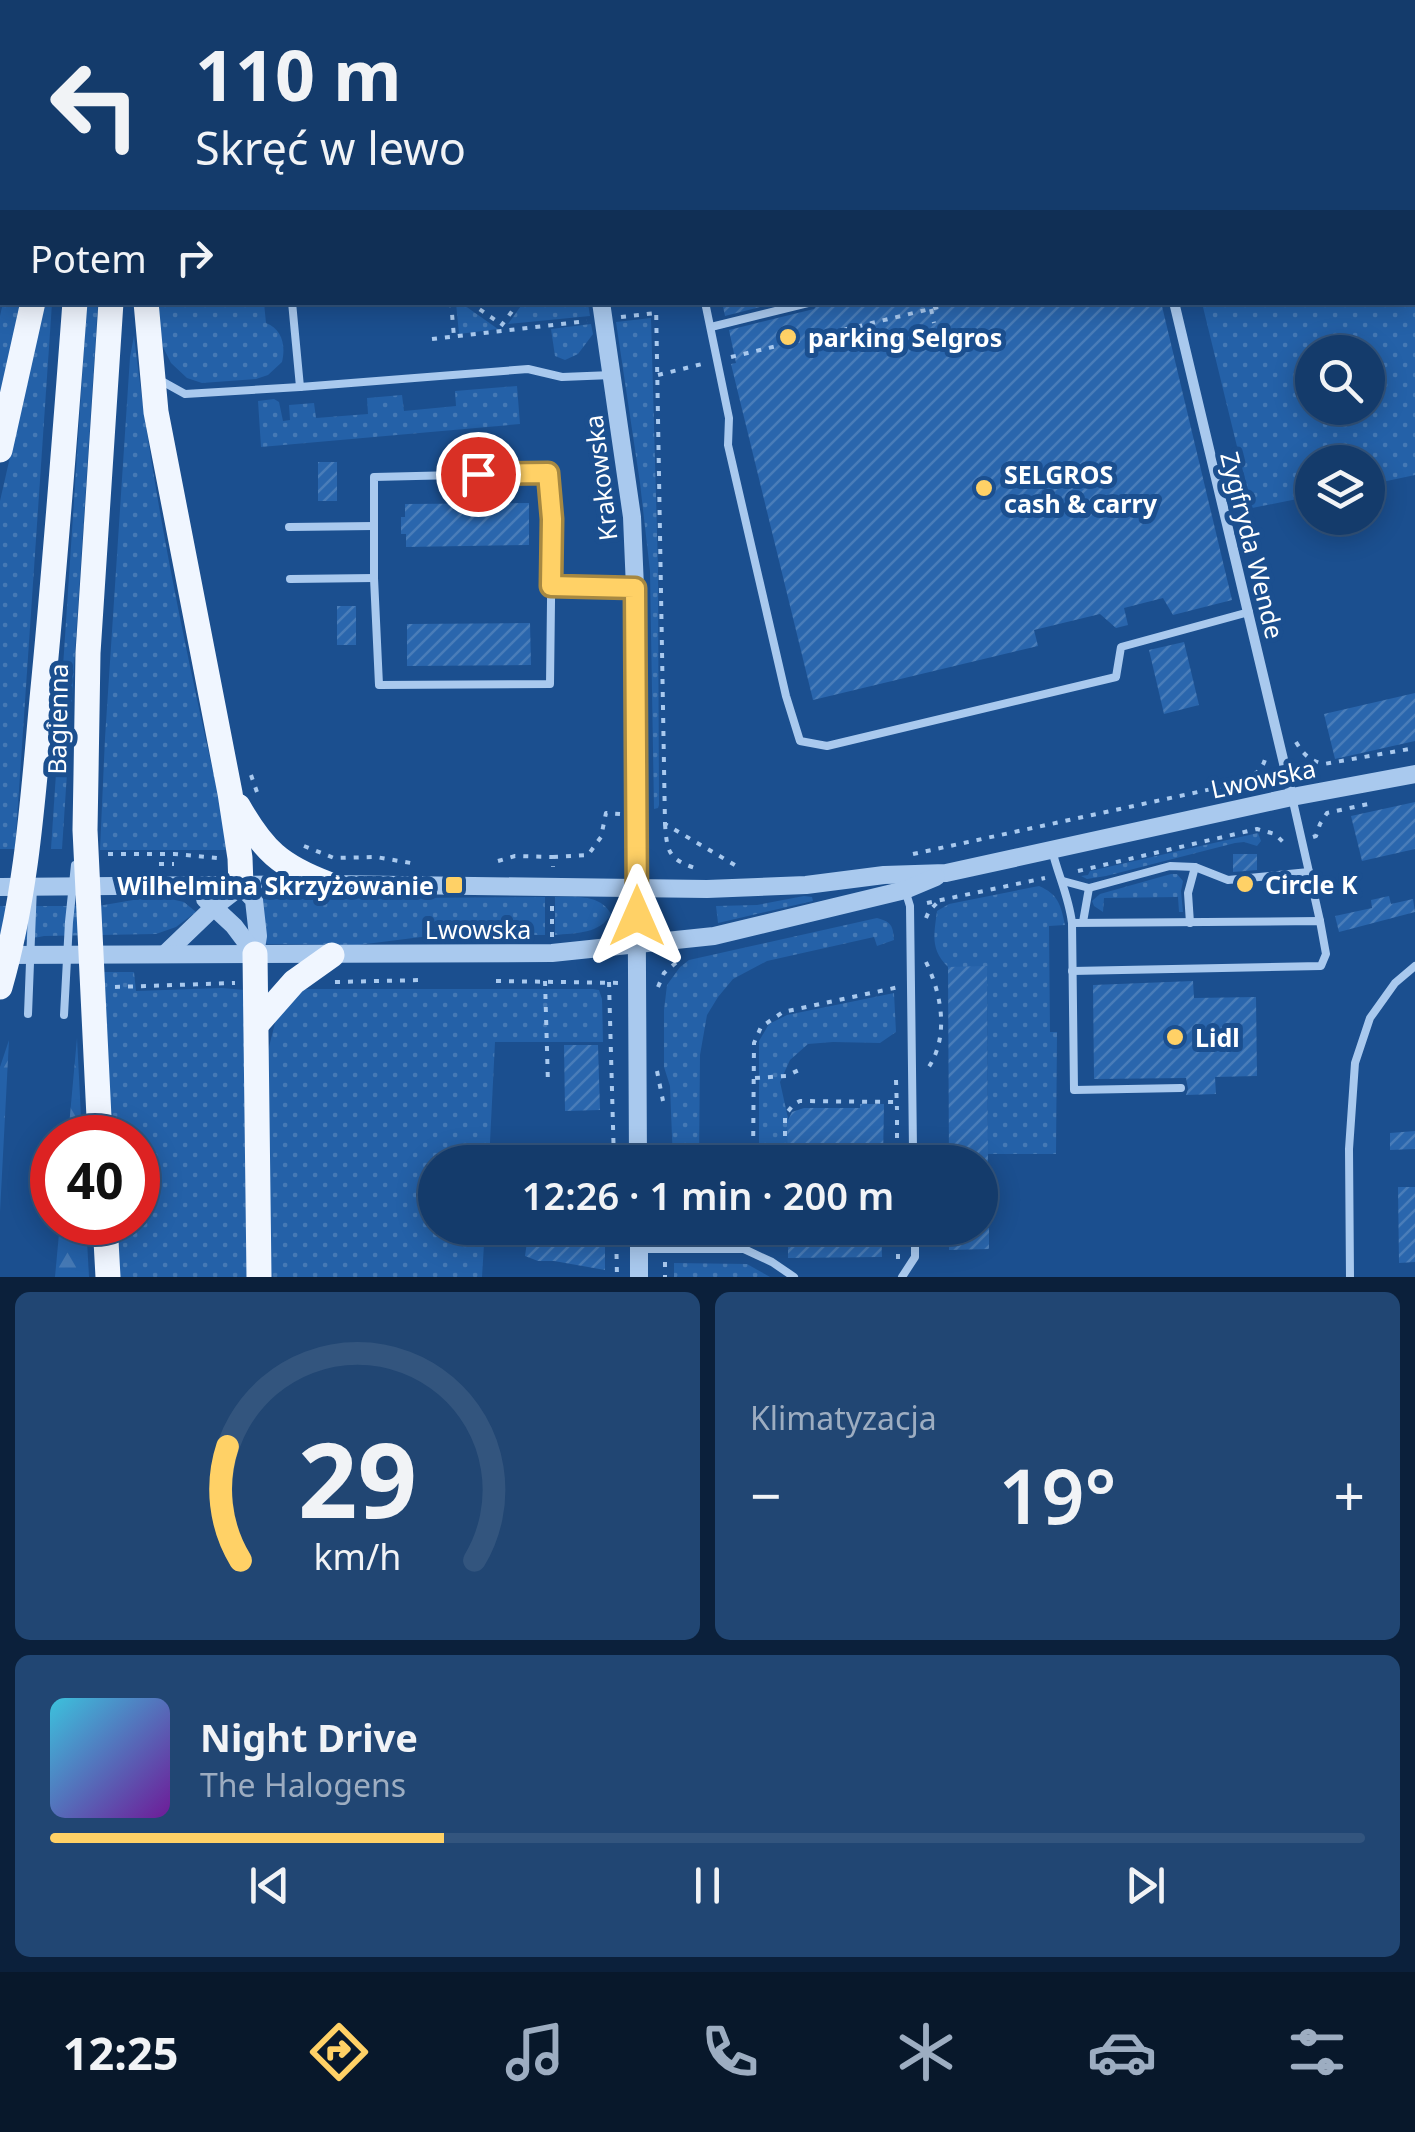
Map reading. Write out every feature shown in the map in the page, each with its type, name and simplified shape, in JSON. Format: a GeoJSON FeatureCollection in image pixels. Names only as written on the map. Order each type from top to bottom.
{"type":"FeatureCollection","features":[{"type":"Feature","properties":{"kind":"main road"},"geometry":{"type":"LineString","coordinates":[[0,450],[32,305]]}},
{"type":"Feature","properties":{"kind":"main road","name":"Bagienna"},"geometry":{"type":"LineString","coordinates":[[0,987],[20,902],[36,767],[75,305]]}},
{"type":"Feature","properties":{"kind":"main road","name":"Bagienna"},"geometry":{"type":"LineString","coordinates":[[99,1115],[86,774],[88,653],[111,305]]}},
{"type":"Feature","properties":{"kind":"main road"},"geometry":{"type":"LineString","coordinates":[[146,305],[156,412],[230,793],[242,886]]}},
{"type":"Feature","properties":{"kind":"main road"},"geometry":{"type":"LineString","coordinates":[[230,793],[255,837],[268,850],[286,865],[328,884]]}},
{"type":"Feature","properties":{"kind":"main road"},"geometry":{"type":"LineString","coordinates":[[255,954],[259,1277]]}},
{"type":"Feature","properties":{"kind":"main road"},"geometry":{"type":"LineString","coordinates":[[257,1024],[294,982],[332,955]]}},
{"type":"Feature","properties":{"kind":"main road"},"geometry":{"type":"LineString","coordinates":[[106,1245],[108,1277]]}},
{"type":"Feature","properties":{"kind":"street","name":"Krakowska"},"geometry":{"type":"LineString","coordinates":[[600,305],[632,517],[636,945]]}},
{"type":"Feature","properties":{"kind":"street","name":"Zygfryda Wende"},"geometry":{"type":"LineString","coordinates":[[1175,305],[1292,797]]}},
{"type":"Feature","properties":{"kind":"street","name":"Lwowska"},"geometry":{"type":"LineString","coordinates":[[2,888],[806,885],[946,872],[1415,774]]}},
{"type":"Feature","properties":{"kind":"street","name":"Lwowska"},"geometry":{"type":"LineString","coordinates":[[0,956],[552,953],[714,936],[908,898],[946,872]]}},
{"type":"Feature","properties":{"kind":"street"},"geometry":{"type":"LineString","coordinates":[[165,954],[242,886],[254,900],[258,936],[255,954]]}},
{"type":"Feature","properties":{"kind":"street"},"geometry":{"type":"LineString","coordinates":[[190,887],[215,906],[255,954]]}},
{"type":"Feature","properties":{"kind":"street"},"geometry":{"type":"LineString","coordinates":[[636,945],[638,1145]]}},
{"type":"Feature","properties":{"kind":"street"},"geometry":{"type":"LineString","coordinates":[[639,1245],[639,1277]]}},
{"type":"Feature","properties":{"kind":"lane"},"geometry":{"type":"LineString","coordinates":[[292,305],[300,387]]}},
{"type":"Feature","properties":{"kind":"lane"},"geometry":{"type":"LineString","coordinates":[[706,305],[729,418],[728,445],[800,741],[827,746],[1116,677],[1122,648],[1248,612]]}},
{"type":"Feature","properties":{"kind":"lane"},"geometry":{"type":"LineString","coordinates":[[711,327],[800,305]]}},
{"type":"Feature","properties":{"kind":"lane"},"geometry":{"type":"LineString","coordinates":[[152,376],[185,394],[528,370],[562,377],[612,376]]}},
{"type":"Feature","properties":{"kind":"lane"},"geometry":{"type":"LineString","coordinates":[[548,473],[552,519],[550,684],[380,684],[374,578],[374,477],[548,473]]}},
{"type":"Feature","properties":{"kind":"lane"},"geometry":{"type":"LineString","coordinates":[[289,527],[374,526]]}},
{"type":"Feature","properties":{"kind":"lane"},"geometry":{"type":"LineString","coordinates":[[290,579],[374,578]]}},
{"type":"Feature","properties":{"kind":"lane"},"geometry":{"type":"LineString","coordinates":[[551,586],[635,588]]}},
{"type":"Feature","properties":{"kind":"lane"},"geometry":{"type":"LineString","coordinates":[[28,1014],[36,767]]}},
{"type":"Feature","properties":{"kind":"lane"},"geometry":{"type":"LineString","coordinates":[[64,1015],[69,922],[86,774]]}},
{"type":"Feature","properties":{"kind":"lane"},"geometry":{"type":"LineString","coordinates":[[1072,971],[1321,966],[1326,954],[1292,797]]}},
{"type":"Feature","properties":{"kind":"lane"},"geometry":{"type":"LineString","coordinates":[[1052,850],[1070,903],[1072,923],[1074,1090],[1181,1088]]}},
{"type":"Feature","properties":{"kind":"lane"},"geometry":{"type":"LineString","coordinates":[[1060,878],[1089,888],[1170,866],[1195,867],[1228,880],[1309,872]]}},
{"type":"Feature","properties":{"kind":"lane"},"geometry":{"type":"LineString","coordinates":[[1190,923],[1188,893],[1195,867]]}},
{"type":"Feature","properties":{"kind":"lane"},"geometry":{"type":"LineString","coordinates":[[1083,922],[1089,888]]}},
{"type":"Feature","properties":{"kind":"lane"},"geometry":{"type":"LineString","coordinates":[[908,898],[914,1145]]}},
{"type":"Feature","properties":{"kind":"lane"},"geometry":{"type":"LineString","coordinates":[[1072,923],[1320,921]]}},
{"type":"Feature","properties":{"kind":"lane"},"geometry":{"type":"LineString","coordinates":[[1350,1277],[1349,1149],[1355,1064],[1370,1018],[1394,983],[1415,966]]}},
{"type":"Feature","properties":{"kind":"lane"},"geometry":{"type":"LineString","coordinates":[[902,1277],[915,1256],[915,1245]]}},
{"type":"Feature","properties":{"kind":"lane"},"geometry":{"type":"LineString","coordinates":[[639,1249],[744,1249],[794,1277]]}},
{"type":"Feature","properties":{"kind":"path"},"geometry":{"type":"LineString","coordinates":[[451,305],[454,337]]}},
{"type":"Feature","properties":{"kind":"path"},"geometry":{"type":"LineString","coordinates":[[474,305],[501,324]]}},
{"type":"Feature","properties":{"kind":"path"},"geometry":{"type":"LineString","coordinates":[[502,332],[501,324],[516,305]]}},
{"type":"Feature","properties":{"kind":"path"},"geometry":{"type":"LineString","coordinates":[[656,305],[666,848],[682,864],[707,871]]}},
{"type":"Feature","properties":{"kind":"path"},"geometry":{"type":"LineString","coordinates":[[732,357],[947,305]]}},
{"type":"Feature","properties":{"kind":"path"},"geometry":{"type":"LineString","coordinates":[[931,309],[934,324]]}},
{"type":"Feature","properties":{"kind":"path"},"geometry":{"type":"LineString","coordinates":[[432,340],[514,330]]}},
{"type":"Feature","properties":{"kind":"path"},"geometry":{"type":"LineString","coordinates":[[827,334],[831,350]]}},
{"type":"Feature","properties":{"kind":"path"},"geometry":{"type":"LineString","coordinates":[[658,375],[700,365]]}},
{"type":"Feature","properties":{"kind":"path"},"geometry":{"type":"LineString","coordinates":[[1296,742],[1303,754],[1324,764],[1415,748]]}},
{"type":"Feature","properties":{"kind":"path"},"geometry":{"type":"LineString","coordinates":[[913,854],[1230,785],[1259,770],[1266,749]]}},
{"type":"Feature","properties":{"kind":"path"},"geometry":{"type":"LineString","coordinates":[[250,772],[259,798]]}},
{"type":"Feature","properties":{"kind":"path"},"geometry":{"type":"LineString","coordinates":[[908,898],[940,900],[1060,878],[1257,830],[1275,834],[1285,844],[1316,836],[1328,813],[1377,802]]}},
{"type":"Feature","properties":{"kind":"path"},"geometry":{"type":"LineString","coordinates":[[554,858],[588,855],[601,837],[606,813],[665,814]]}},
{"type":"Feature","properties":{"kind":"path"},"geometry":{"type":"LineString","coordinates":[[665,824],[744,870],[725,870]]}},
{"type":"Feature","properties":{"kind":"path"},"geometry":{"type":"LineString","coordinates":[[159,864],[174,864]]}},
{"type":"Feature","properties":{"kind":"path"},"geometry":{"type":"LineString","coordinates":[[923,924],[940,900]]}},
{"type":"Feature","properties":{"kind":"path"},"geometry":{"type":"LineString","coordinates":[[923,956],[939,995],[942,1019],[940,1042],[923,1075]]}},
{"type":"Feature","properties":{"kind":"path"},"geometry":{"type":"LineString","coordinates":[[656,991],[664,973],[682,958]]}},
{"type":"Feature","properties":{"kind":"path"},"geometry":{"type":"LineString","coordinates":[[496,980],[660,982]]}},
{"type":"Feature","properties":{"kind":"path"},"geometry":{"type":"LineString","coordinates":[[545,982],[548,1084]]}},
{"type":"Feature","properties":{"kind":"path"},"geometry":{"type":"LineString","coordinates":[[609,982],[614,1145]]}},
{"type":"Feature","properties":{"kind":"path"},"geometry":{"type":"LineString","coordinates":[[754,1145],[754,1043],[761,1027],[783,1012],[899,987]]}},
{"type":"Feature","properties":{"kind":"path"},"geometry":{"type":"LineString","coordinates":[[656,1062],[663,1101]]}},
{"type":"Feature","properties":{"kind":"path"},"geometry":{"type":"LineString","coordinates":[[753,1078],[786,1076],[799,1070]]}},
{"type":"Feature","properties":{"kind":"path"},"geometry":{"type":"LineString","coordinates":[[784,1145],[784,1115],[800,1101],[896,1102]]}},
{"type":"Feature","properties":{"kind":"path"},"geometry":{"type":"LineString","coordinates":[[617,1245],[618,1277]]}},
{"type":"Feature","properties":{"kind":"path"},"geometry":{"type":"LineString","coordinates":[[898,1245],[898,1259]]}},
{"type":"Feature","properties":{"kind":"green space"},"geometry":{"type":"Polygon","coordinates":[[[3,305],[23,305],[0,403],[3,305]]]}},
{"type":"Feature","properties":{"kind":"green space"},"geometry":{"type":"Polygon","coordinates":[[[45,305],[52,305],[15,849],[0,849],[0,501],[45,305]]]}},
{"type":"Feature","properties":{"kind":"green space"},"geometry":{"type":"Polygon","coordinates":[[[87,305],[98,305],[62,849],[51,849],[87,305]]]}},
{"type":"Feature","properties":{"kind":"green space"},"geometry":{"type":"Polygon","coordinates":[[[153,305],[264,305],[266,323],[282,338],[282,362],[268,375],[256,379],[202,383],[187,378],[171,363],[156,333],[153,305]]]}},
{"type":"Feature","properties":{"kind":"green space"},"geometry":{"type":"Polygon","coordinates":[[[456,305],[464,305],[498,329],[459,334],[456,305]]]}},
{"type":"Feature","properties":{"kind":"green space"},"geometry":{"type":"Polygon","coordinates":[[[522,305],[588,305],[590,316],[508,324],[522,305]]]}},
{"type":"Feature","properties":{"kind":"green space"},"geometry":{"type":"Polygon","coordinates":[[[1202,305],[1415,305],[1415,475],[1385,481],[1385,445],[1295,445],[1295,499],[1252,508],[1202,305]]]}},
{"type":"Feature","properties":{"kind":"green space"},"geometry":{"type":"Polygon","coordinates":[[[651,318],[658,568],[659,805],[654,809],[650,571],[616,322],[651,318]]]}},
{"type":"Feature","properties":{"kind":"green space"},"geometry":{"type":"Polygon","coordinates":[[[591,324],[593,334],[578,354],[565,360],[555,356],[551,329],[591,324]]]}},
{"type":"Feature","properties":{"kind":"green space"},"geometry":{"type":"Polygon","coordinates":[[[134,336],[161,520],[225,824],[226,850],[100,850],[134,336]]]}},
{"type":"Feature","properties":{"kind":"green space"},"geometry":{"type":"Polygon","coordinates":[[[517,386],[520,424],[261,447],[258,401],[279,402],[283,421],[290,420],[289,405],[314,403],[316,418],[368,414],[367,398],[402,395],[404,411],[456,406],[455,391],[517,386]]]}},
{"type":"Feature","properties":{"kind":"green space"},"geometry":{"type":"Polygon","coordinates":[[[1258,833],[1261,841],[1257,846],[1235,843],[1106,876],[1081,876],[1090,871],[1258,833]]]}},
{"type":"Feature","properties":{"kind":"green space"},"geometry":{"type":"Polygon","coordinates":[[[1177,874],[1183,881],[1183,912],[1179,912],[1178,897],[1104,898],[1103,912],[1092,901],[1100,894],[1177,874]]]}},
{"type":"Feature","properties":{"kind":"green space"},"geometry":{"type":"Polygon","coordinates":[[[1039,886],[1058,901],[1065,925],[1049,926],[1050,1032],[1057,1032],[1056,1154],[998,1154],[998,1145],[988,1145],[987,967],[948,967],[942,960],[934,935],[937,911],[949,904],[1039,886]]]}},
{"type":"Feature","properties":{"kind":"green space"},"geometry":{"type":"Polygon","coordinates":[[[157,896],[184,902],[196,912],[176,927],[156,934],[44,936],[0,945],[0,906],[98,906],[157,896]]]}},
{"type":"Feature","properties":{"kind":"green space"},"geometry":{"type":"Polygon","coordinates":[[[545,897],[545,935],[437,935],[358,945],[268,944],[262,899],[545,897]]]}},
{"type":"Feature","properties":{"kind":"green space"},"geometry":{"type":"Polygon","coordinates":[[[555,897],[594,900],[611,914],[594,929],[555,935],[555,897]]]}},
{"type":"Feature","properties":{"kind":"green space"},"geometry":{"type":"Polygon","coordinates":[[[812,897],[813,901],[718,923],[716,906],[757,905],[812,897]]]}},
{"type":"Feature","properties":{"kind":"green space"},"geometry":{"type":"Polygon","coordinates":[[[877,918],[893,931],[894,940],[877,946],[874,937],[767,961],[733,979],[707,1015],[700,1055],[699,1145],[672,1145],[670,1086],[664,1067],[664,1010],[667,985],[689,960],[877,918]]]}},
{"type":"Feature","properties":{"kind":"green space"},"geometry":{"type":"Polygon","coordinates":[[[102,972],[134,972],[136,991],[245,990],[248,1277],[118,1277],[116,1245],[160,1245],[160,1115],[109,1115],[102,972]]]}},
{"type":"Feature","properties":{"kind":"green space"},"geometry":{"type":"Polygon","coordinates":[[[300,989],[599,990],[603,1042],[495,1042],[490,1145],[418,1145],[418,1245],[484,1245],[482,1277],[270,1277],[268,1051],[276,1019],[300,989]]]}},
{"type":"Feature","properties":{"kind":"green space"},"geometry":{"type":"Polygon","coordinates":[[[894,993],[896,1032],[880,1043],[808,1044],[790,1060],[780,1082],[788,1118],[788,1145],[759,1145],[759,1041],[769,1024],[787,1015],[894,993]]]}},
{"type":"Feature","properties":{"kind":"green space"},"geometry":{"type":"Polygon","coordinates":[[[77,1038],[81,1115],[70,1115],[77,1038]]]}},
{"type":"Feature","properties":{"kind":"green space"},"geometry":{"type":"Polygon","coordinates":[[[9,1040],[0,1212],[0,1067],[9,1040]]]}},
{"type":"Feature","properties":{"kind":"green space"},"geometry":{"type":"Polygon","coordinates":[[[58,1245],[87,1245],[89,1277],[55,1277],[58,1245]]]}},
{"type":"Feature","properties":{"kind":"green space"},"geometry":{"type":"Polygon","coordinates":[[[674,1263],[747,1264],[770,1277],[674,1277],[674,1263]]]}},
{"type":"Feature","properties":{"kind":"building"},"geometry":{"type":"Polygon","coordinates":[[[723,305],[767,305],[725,316],[723,305]]]}},
{"type":"Feature","properties":{"kind":"building","name":"SELGROS cash & carry"},"geometry":{"type":"Polygon","coordinates":[[[817,305],[1162,305],[1232,600],[1173,615],[1163,598],[1124,608],[1128,625],[1116,628],[1100,614],[1034,630],[1038,646],[813,700],[731,364],[736,363],[729,330],[814,309],[817,305]]]}},
{"type":"Feature","properties":{"kind":"building"},"geometry":{"type":"Polygon","coordinates":[[[318,462],[337,462],[337,501],[318,501],[318,462]]]}},
{"type":"Feature","properties":{"kind":"building"},"geometry":{"type":"Polygon","coordinates":[[[529,503],[529,545],[406,547],[406,534],[401,534],[405,504],[529,503]]]}},
{"type":"Feature","properties":{"kind":"building"},"geometry":{"type":"Polygon","coordinates":[[[337,606],[356,606],[356,645],[337,645],[337,606]]]}},
{"type":"Feature","properties":{"kind":"building"},"geometry":{"type":"Polygon","coordinates":[[[530,623],[531,665],[407,666],[407,624],[530,623]]]}},
{"type":"Feature","properties":{"kind":"building"},"geometry":{"type":"Polygon","coordinates":[[[1184,642],[1199,705],[1164,714],[1149,650],[1184,642]]]}},
{"type":"Feature","properties":{"kind":"building"},"geometry":{"type":"Polygon","coordinates":[[[1415,693],[1415,741],[1335,759],[1324,714],[1415,693]]]}},
{"type":"Feature","properties":{"kind":"building"},"geometry":{"type":"Polygon","coordinates":[[[1415,802],[1415,849],[1362,861],[1351,816],[1415,802]]]}},
{"type":"Feature","properties":{"kind":"building"},"geometry":{"type":"Polygon","coordinates":[[[1233,854],[1257,854],[1257,870],[1233,872],[1233,854]]]}},
{"type":"Feature","properties":{"kind":"building"},"geometry":{"type":"Polygon","coordinates":[[[1389,896],[1391,904],[1413,899],[1415,912],[1339,932],[1335,916],[1372,908],[1371,900],[1389,896]]]}},
{"type":"Feature","properties":{"kind":"building"},"geometry":{"type":"Polygon","coordinates":[[[987,966],[988,1145],[949,1145],[948,967],[987,966]]]}},
{"type":"Feature","properties":{"kind":"building","name":"Lidl"},"geometry":{"type":"Polygon","coordinates":[[[1193,981],[1194,998],[1256,997],[1257,1076],[1215,1077],[1216,1094],[1186,1095],[1186,1078],[1094,1079],[1093,985],[1193,981]]]}},
{"type":"Feature","properties":{"kind":"building"},"geometry":{"type":"Polygon","coordinates":[[[564,1045],[598,1045],[600,1110],[565,1111],[564,1045]]]}},
{"type":"Feature","properties":{"kind":"building"},"geometry":{"type":"Polygon","coordinates":[[[860,1104],[884,1104],[883,1145],[788,1145],[787,1122],[792,1112],[804,1108],[860,1108],[860,1104]]]}},
{"type":"Feature","properties":{"kind":"building"},"geometry":{"type":"Polygon","coordinates":[[[1415,1131],[1415,1149],[1390,1150],[1390,1133],[1415,1131]]]}},
{"type":"Feature","properties":{"kind":"building"},"geometry":{"type":"Polygon","coordinates":[[[1398,1187],[1415,1187],[1415,1262],[1399,1263],[1398,1187]]]}},
{"type":"Feature","properties":{"kind":"building"},"geometry":{"type":"Polygon","coordinates":[[[527,1245],[605,1245],[605,1270],[538,1261],[525,1256],[527,1245]]]}},
{"type":"Feature","properties":{"kind":"building"},"geometry":{"type":"Polygon","coordinates":[[[788,1245],[882,1245],[882,1257],[788,1258],[788,1245]]]}},
{"type":"Feature","properties":{"kind":"building"},"geometry":{"type":"Polygon","coordinates":[[[949,1245],[989,1245],[989,1249],[949,1250],[949,1245]]]}},
{"type":"Feature","properties":{"kind":"place","name":"parking Selgros"},"geometry":{"type":"Point","coordinates":[788,337]}},
{"type":"Feature","properties":{"kind":"place","name":"SELGROS cash & carry"},"geometry":{"type":"Point","coordinates":[984,488]}},
{"type":"Feature","properties":{"kind":"place","name":"Circle K"},"geometry":{"type":"Point","coordinates":[1245,884]}},
{"type":"Feature","properties":{"kind":"place","name":"Wilhelmina Skrzyżowanie"},"geometry":{"type":"Point","coordinates":[454,885]}},
{"type":"Feature","properties":{"kind":"place","name":"Lidl"},"geometry":{"type":"Point","coordinates":[1175,1037]}},
{"type":"Feature","properties":{"kind":"route"},"geometry":{"type":"LineString","coordinates":[[478,474],[548,473],[551,586],[635,588],[637,916]]}}]}
